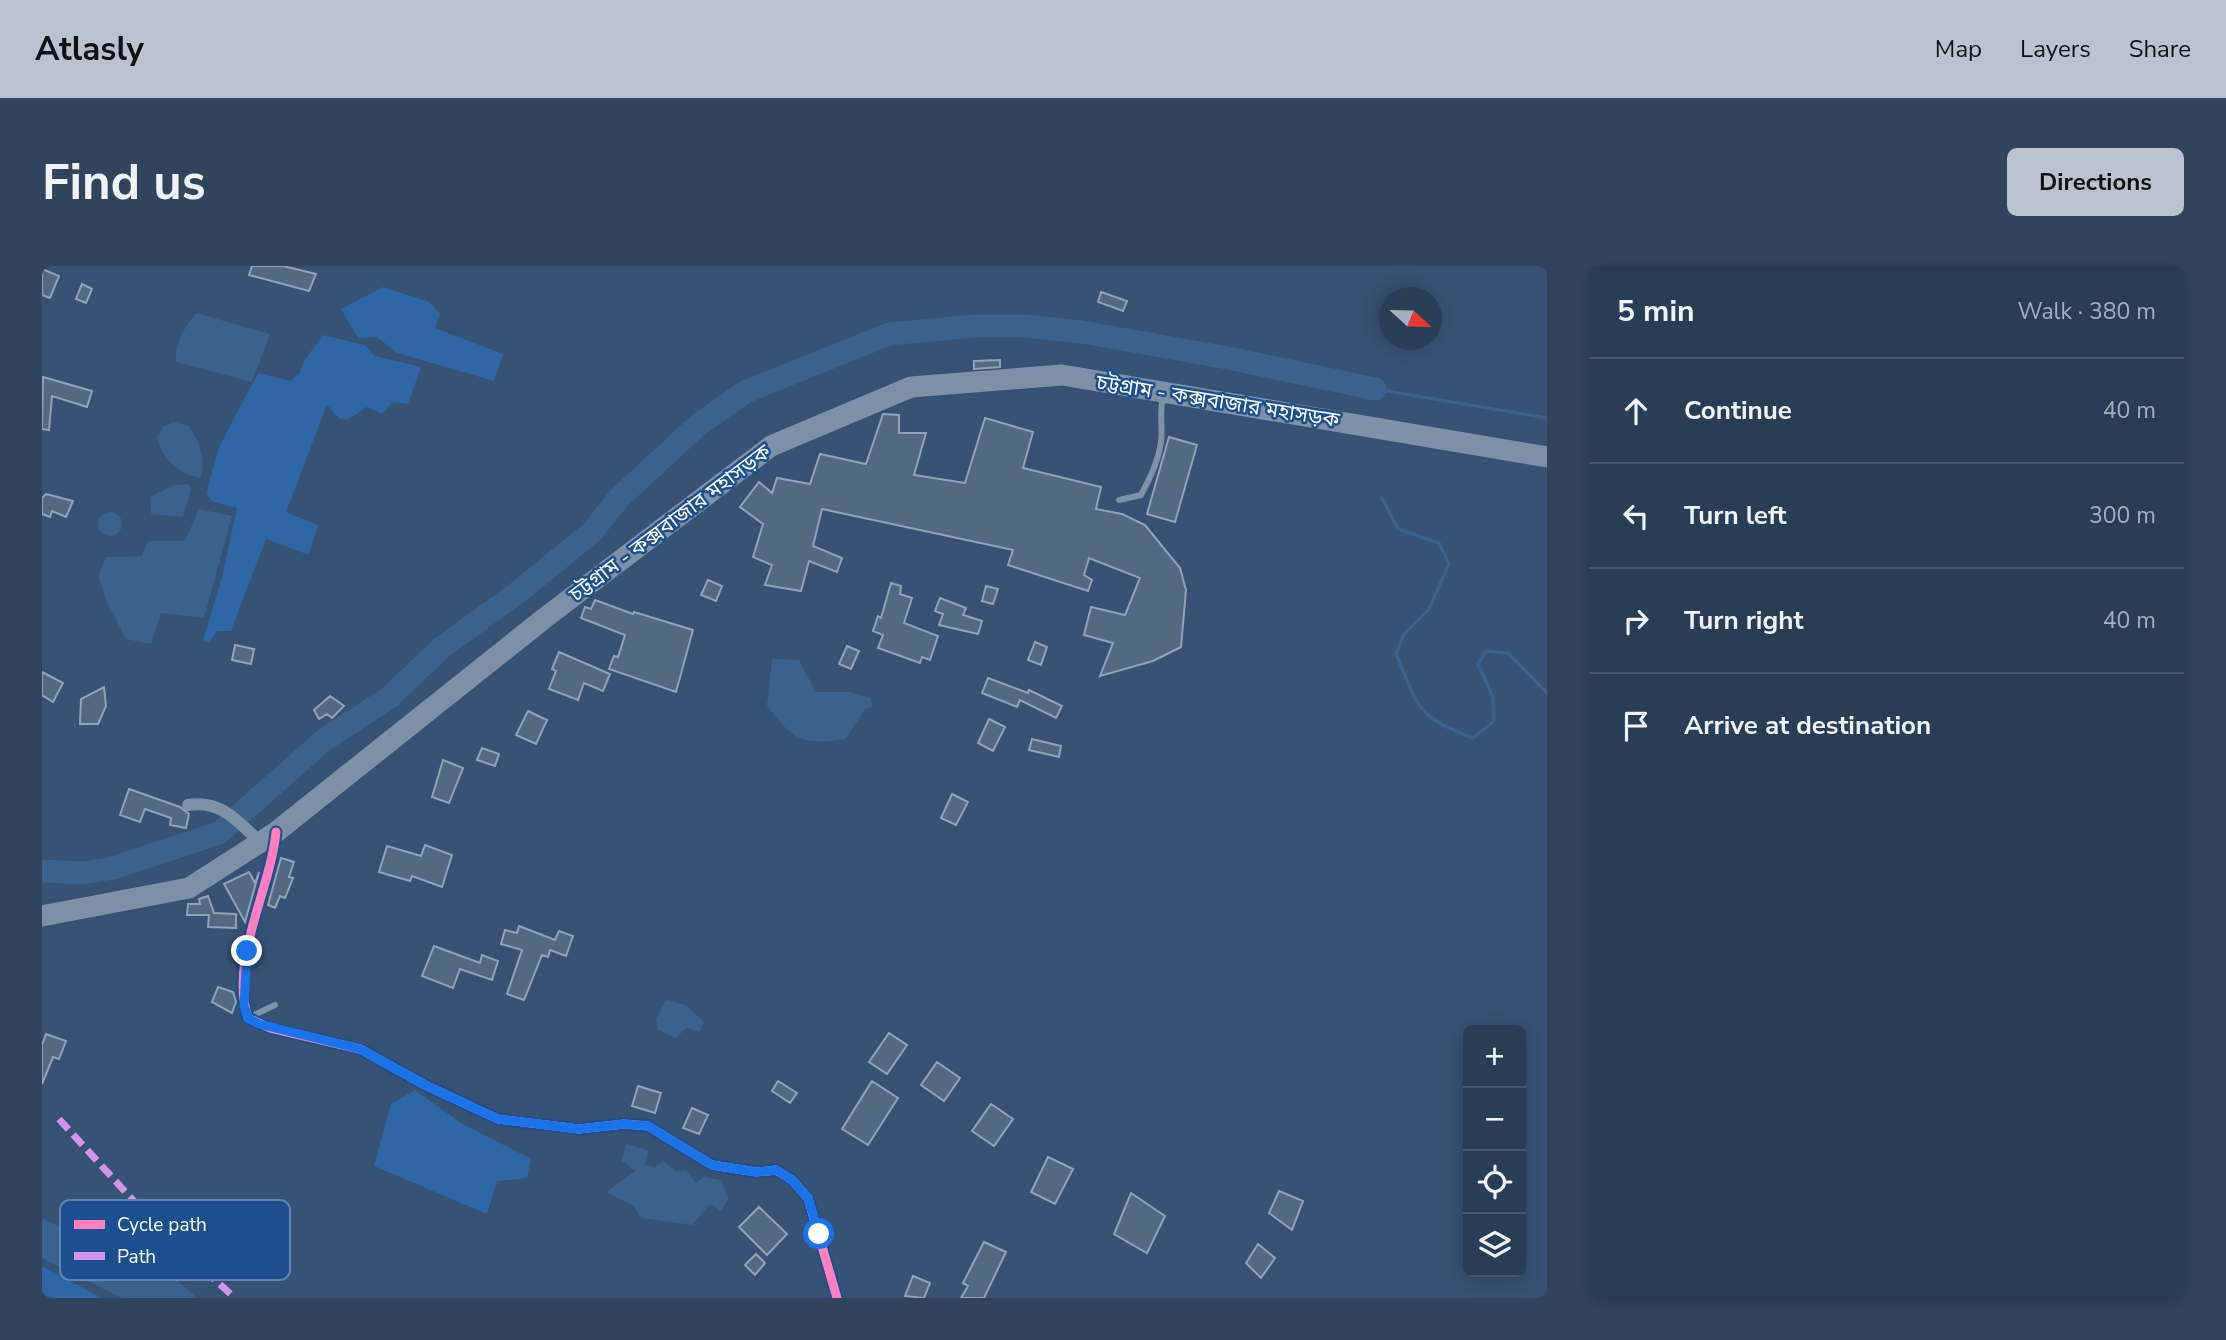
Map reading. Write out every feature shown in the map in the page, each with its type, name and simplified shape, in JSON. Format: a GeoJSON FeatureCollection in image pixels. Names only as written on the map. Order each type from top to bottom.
{"type":"FeatureCollection","features":[{"type":"Feature","properties":{"kind":"highway","name":"চট্টগ্রাম - কক্সবাজার মহাসড়ক"},"geometry":{"type":"LineString","coordinates":[[42,916],[189,888],[771,446],[911,387],[1062,375],[1547,457]]}},
{"type":"Feature","properties":{"kind":"street"},"geometry":{"type":"LineString","coordinates":[[188,805],[208,802],[261,835],[272,867],[244,965],[244,1006],[248,1018],[270,1028],[360,1049],[427,1086],[498,1119],[579,1129],[624,1124],[648,1126],[712,1165],[756,1172],[776,1170],[792,1180],[808,1198],[837,1298]]}},
{"type":"Feature","properties":{"kind":"lane"},"geometry":{"type":"LineString","coordinates":[[1119,500],[1141,495],[1156,465],[1162,439],[1159,412],[1164,392]]}},
{"type":"Feature","properties":{"kind":"lane"},"geometry":{"type":"LineString","coordinates":[[248,1018],[275,1005]]}},
{"type":"Feature","properties":{"kind":"shaded area"},"geometry":{"type":"Polygon","coordinates":[[[383,287],[429,302],[440,314],[435,328],[503,354],[494,381],[397,353],[377,337],[358,338],[341,309],[383,287]]]}},
{"type":"Feature","properties":{"kind":"shaded area"},"geometry":{"type":"Polygon","coordinates":[[[196,313],[270,334],[252,382],[176,362],[179,341],[196,313]]]}},
{"type":"Feature","properties":{"kind":"shaded area"},"geometry":{"type":"Polygon","coordinates":[[[322,335],[365,345],[375,356],[421,367],[408,404],[393,402],[382,414],[367,407],[348,420],[339,418],[327,405],[286,512],[318,525],[309,555],[266,539],[231,631],[217,631],[209,643],[203,640],[222,577],[237,508],[213,502],[206,494],[219,447],[258,373],[291,381],[300,373],[303,363],[322,335]]]}},
{"type":"Feature","properties":{"kind":"shaded area"},"geometry":{"type":"Polygon","coordinates":[[[173,422],[189,426],[196,439],[202,457],[201,478],[178,469],[162,452],[157,437],[164,426],[173,422]]]}},
{"type":"Feature","properties":{"kind":"shaded area"},"geometry":{"type":"Polygon","coordinates":[[[188,484],[191,489],[183,517],[151,514],[150,497],[174,485],[188,484]]]}},
{"type":"Feature","properties":{"kind":"shaded area"},"geometry":{"type":"Polygon","coordinates":[[[199,509],[232,516],[204,618],[161,613],[151,644],[126,639],[106,600],[98,576],[106,557],[142,556],[148,541],[185,541],[199,509]]]}},
{"type":"Feature","properties":{"kind":"shaded area"},"geometry":{"type":"Polygon","coordinates":[[[110,512],[119,515],[122,524],[119,533],[110,536],[101,533],[98,524],[101,515],[110,512]]]}},
{"type":"Feature","properties":{"kind":"shaded area"},"geometry":{"type":"Polygon","coordinates":[[[772,659],[799,660],[816,692],[849,692],[871,698],[872,707],[865,709],[846,739],[818,742],[800,738],[784,726],[767,706],[772,659]]]}},
{"type":"Feature","properties":{"kind":"shaded area"},"geometry":{"type":"Polygon","coordinates":[[[666,1000],[686,1005],[704,1022],[700,1032],[686,1028],[676,1038],[658,1030],[656,1019],[666,1000]]]}},
{"type":"Feature","properties":{"kind":"shaded area"},"geometry":{"type":"Polygon","coordinates":[[[415,1090],[461,1123],[531,1159],[527,1178],[497,1181],[487,1214],[374,1166],[391,1104],[415,1090]]]}},
{"type":"Feature","properties":{"kind":"shaded area"},"geometry":{"type":"Polygon","coordinates":[[[627,1144],[648,1150],[645,1165],[655,1167],[663,1161],[676,1171],[686,1170],[696,1183],[704,1177],[720,1180],[729,1198],[721,1211],[710,1204],[692,1225],[641,1218],[634,1206],[606,1192],[635,1171],[621,1160],[627,1144]]]}},
{"type":"Feature","properties":{"kind":"shaded area"},"geometry":{"type":"Polygon","coordinates":[[[42,1218],[60,1226],[60,1267],[42,1258],[42,1218]]]}},
{"type":"Feature","properties":{"kind":"shaded area"},"geometry":{"type":"Polygon","coordinates":[[[42,1266],[60,1276],[60,1280],[68,1280],[102,1298],[42,1298],[42,1266]]]}},
{"type":"Feature","properties":{"kind":"shaded area"},"geometry":{"type":"Polygon","coordinates":[[[86,1280],[175,1280],[197,1298],[122,1298],[86,1280]]]}},
{"type":"Feature","properties":{"kind":"building"},"geometry":{"type":"Polygon","coordinates":[[[252,266],[283,266],[316,274],[309,291],[249,275],[252,266]]]}},
{"type":"Feature","properties":{"kind":"building"},"geometry":{"type":"Polygon","coordinates":[[[42,269],[59,276],[50,298],[42,295],[42,269]]]}},
{"type":"Feature","properties":{"kind":"building"},"geometry":{"type":"Polygon","coordinates":[[[82,284],[92,289],[86,303],[76,299],[82,284]]]}},
{"type":"Feature","properties":{"kind":"building"},"geometry":{"type":"Polygon","coordinates":[[[1101,292],[1127,301],[1123,311],[1098,302],[1101,292]]]}},
{"type":"Feature","properties":{"kind":"building"},"geometry":{"type":"Polygon","coordinates":[[[1000,360],[1000,367],[974,369],[974,361],[1000,360]]]}},
{"type":"Feature","properties":{"kind":"building"},"geometry":{"type":"Polygon","coordinates":[[[43,377],[92,391],[87,407],[52,396],[49,430],[42,429],[43,377]]]}},
{"type":"Feature","properties":{"kind":"building"},"geometry":{"type":"Polygon","coordinates":[[[883,414],[899,415],[899,433],[926,433],[914,475],[965,483],[985,418],[1033,432],[1023,468],[1101,487],[1096,509],[1122,514],[1145,525],[1180,568],[1186,590],[1181,647],[1153,661],[1100,676],[1113,643],[1084,635],[1091,607],[1125,615],[1140,578],[1089,558],[1084,575],[1092,580],[1088,591],[1008,565],[1013,550],[822,509],[813,546],[842,558],[837,572],[809,561],[801,591],[765,585],[772,565],[753,557],[763,524],[740,507],[759,482],[772,493],[777,478],[810,484],[820,454],[866,464],[883,414]]]}},
{"type":"Feature","properties":{"kind":"building"},"geometry":{"type":"Polygon","coordinates":[[[1169,437],[1197,445],[1175,522],[1147,514],[1169,437]]]}},
{"type":"Feature","properties":{"kind":"building"},"geometry":{"type":"Polygon","coordinates":[[[46,494],[73,501],[66,517],[52,511],[50,517],[42,514],[42,498],[46,494]]]}},
{"type":"Feature","properties":{"kind":"building"},"geometry":{"type":"Polygon","coordinates":[[[708,580],[722,586],[716,601],[701,595],[708,580]]]}},
{"type":"Feature","properties":{"kind":"building"},"geometry":{"type":"Polygon","coordinates":[[[891,583],[901,586],[900,594],[912,598],[904,623],[938,636],[930,660],[922,657],[920,663],[878,648],[883,635],[873,631],[878,616],[881,618],[891,583]]]}},
{"type":"Feature","properties":{"kind":"building"},"geometry":{"type":"Polygon","coordinates":[[[986,586],[998,589],[993,604],[982,601],[986,586]]]}},
{"type":"Feature","properties":{"kind":"building"},"geometry":{"type":"Polygon","coordinates":[[[940,598],[966,608],[963,615],[982,621],[978,634],[939,625],[943,614],[935,611],[940,598]]]}},
{"type":"Feature","properties":{"kind":"building"},"geometry":{"type":"Polygon","coordinates":[[[595,600],[633,614],[634,612],[693,630],[676,692],[609,669],[614,656],[618,657],[625,635],[581,618],[585,607],[591,609],[595,600]]]}},
{"type":"Feature","properties":{"kind":"building"},"geometry":{"type":"Polygon","coordinates":[[[1035,642],[1047,647],[1041,665],[1028,660],[1035,642]]]}},
{"type":"Feature","properties":{"kind":"building"},"geometry":{"type":"Polygon","coordinates":[[[235,645],[254,649],[251,664],[232,660],[235,645]]]}},
{"type":"Feature","properties":{"kind":"building"},"geometry":{"type":"Polygon","coordinates":[[[847,646],[859,651],[851,669],[839,664],[847,646]]]}},
{"type":"Feature","properties":{"kind":"building"},"geometry":{"type":"Polygon","coordinates":[[[559,652],[610,674],[603,691],[584,683],[578,700],[549,689],[556,671],[552,669],[559,652]]]}},
{"type":"Feature","properties":{"kind":"building"},"geometry":{"type":"Polygon","coordinates":[[[42,672],[63,683],[53,702],[42,695],[42,672]]]}},
{"type":"Feature","properties":{"kind":"building"},"geometry":{"type":"Polygon","coordinates":[[[988,678],[1028,693],[1029,690],[1062,706],[1056,718],[1020,700],[1017,707],[982,693],[988,678]]]}},
{"type":"Feature","properties":{"kind":"building"},"geometry":{"type":"Polygon","coordinates":[[[104,687],[106,706],[98,724],[80,724],[81,699],[104,687]]]}},
{"type":"Feature","properties":{"kind":"building"},"geometry":{"type":"Polygon","coordinates":[[[330,696],[344,706],[332,718],[327,714],[319,719],[314,710],[330,696]]]}},
{"type":"Feature","properties":{"kind":"building"},"geometry":{"type":"Polygon","coordinates":[[[528,711],[547,720],[536,744],[516,735],[528,711]]]}},
{"type":"Feature","properties":{"kind":"building"},"geometry":{"type":"Polygon","coordinates":[[[989,719],[1005,727],[993,751],[978,743],[989,719]]]}},
{"type":"Feature","properties":{"kind":"building"},"geometry":{"type":"Polygon","coordinates":[[[1032,739],[1061,746],[1059,757],[1029,750],[1032,739]]]}},
{"type":"Feature","properties":{"kind":"building"},"geometry":{"type":"Polygon","coordinates":[[[482,748],[499,754],[495,766],[477,760],[482,748]]]}},
{"type":"Feature","properties":{"kind":"building"},"geometry":{"type":"Polygon","coordinates":[[[443,760],[463,768],[449,803],[432,797],[443,760]]]}},
{"type":"Feature","properties":{"kind":"building"},"geometry":{"type":"Polygon","coordinates":[[[129,789],[180,807],[189,814],[186,828],[170,825],[171,818],[145,809],[140,822],[120,815],[129,789]]]}},
{"type":"Feature","properties":{"kind":"building"},"geometry":{"type":"Polygon","coordinates":[[[952,794],[968,802],[956,825],[941,818],[952,794]]]}},
{"type":"Feature","properties":{"kind":"building"},"geometry":{"type":"Polygon","coordinates":[[[425,845],[452,855],[442,887],[412,876],[410,881],[379,872],[387,846],[421,856],[425,845]]]}},
{"type":"Feature","properties":{"kind":"building"},"geometry":{"type":"Polygon","coordinates":[[[281,858],[294,862],[289,877],[293,878],[285,898],[280,896],[275,908],[268,905],[281,858]]]}},
{"type":"Feature","properties":{"kind":"building"},"geometry":{"type":"Polygon","coordinates":[[[249,872],[255,883],[259,872],[245,922],[224,884],[249,872]]]}},
{"type":"Feature","properties":{"kind":"building"},"geometry":{"type":"Polygon","coordinates":[[[208,896],[214,913],[236,914],[236,928],[208,927],[209,915],[187,915],[188,904],[200,904],[199,899],[208,896]]]}},
{"type":"Feature","properties":{"kind":"building"},"geometry":{"type":"Polygon","coordinates":[[[519,926],[555,940],[559,931],[573,936],[566,956],[550,950],[548,957],[542,955],[524,1000],[507,994],[522,950],[501,944],[505,930],[517,933],[519,926]]]}},
{"type":"Feature","properties":{"kind":"building"},"geometry":{"type":"Polygon","coordinates":[[[434,946],[480,963],[482,955],[498,961],[492,980],[460,969],[453,988],[422,976],[434,946]]]}},
{"type":"Feature","properties":{"kind":"building"},"geometry":{"type":"Polygon","coordinates":[[[218,987],[233,992],[236,1002],[232,1013],[212,1002],[218,987]]]}},
{"type":"Feature","properties":{"kind":"building"},"geometry":{"type":"Polygon","coordinates":[[[889,1033],[907,1045],[887,1074],[869,1062],[889,1033]]]}},
{"type":"Feature","properties":{"kind":"building"},"geometry":{"type":"Polygon","coordinates":[[[46,1034],[66,1041],[59,1059],[53,1057],[42,1084],[42,1045],[46,1034]]]}},
{"type":"Feature","properties":{"kind":"building"},"geometry":{"type":"Polygon","coordinates":[[[937,1062],[960,1078],[944,1101],[921,1085],[937,1062]]]}},
{"type":"Feature","properties":{"kind":"building"},"geometry":{"type":"Polygon","coordinates":[[[778,1081],[797,1093],[790,1103],[772,1091],[778,1081]]]}},
{"type":"Feature","properties":{"kind":"building"},"geometry":{"type":"Polygon","coordinates":[[[872,1081],[898,1098],[868,1145],[842,1129],[872,1081]]]}},
{"type":"Feature","properties":{"kind":"building"},"geometry":{"type":"Polygon","coordinates":[[[638,1086],[661,1093],[655,1113],[632,1106],[638,1086]]]}},
{"type":"Feature","properties":{"kind":"building"},"geometry":{"type":"Polygon","coordinates":[[[991,1104],[1013,1119],[994,1146],[972,1131],[991,1104]]]}},
{"type":"Feature","properties":{"kind":"building"},"geometry":{"type":"Polygon","coordinates":[[[692,1108],[708,1115],[699,1134],[683,1128],[692,1108]]]}},
{"type":"Feature","properties":{"kind":"building"},"geometry":{"type":"Polygon","coordinates":[[[1048,1157],[1073,1169],[1055,1204],[1031,1192],[1048,1157]]]}},
{"type":"Feature","properties":{"kind":"building"},"geometry":{"type":"Polygon","coordinates":[[[1279,1191],[1303,1201],[1292,1230],[1269,1213],[1279,1191]]]}},
{"type":"Feature","properties":{"kind":"building"},"geometry":{"type":"Polygon","coordinates":[[[1131,1193],[1165,1216],[1147,1253],[1114,1234],[1131,1193]]]}},
{"type":"Feature","properties":{"kind":"building"},"geometry":{"type":"Polygon","coordinates":[[[759,1207],[787,1234],[767,1255],[739,1227],[759,1207]]]}},
{"type":"Feature","properties":{"kind":"building"},"geometry":{"type":"Polygon","coordinates":[[[984,1242],[1006,1252],[984,1298],[961,1298],[968,1286],[963,1283],[984,1242]]]}},
{"type":"Feature","properties":{"kind":"building"},"geometry":{"type":"Polygon","coordinates":[[[1258,1244],[1275,1258],[1261,1278],[1246,1263],[1258,1244]]]}},
{"type":"Feature","properties":{"kind":"building"},"geometry":{"type":"Polygon","coordinates":[[[756,1254],[765,1263],[755,1275],[745,1265],[756,1254]]]}},
{"type":"Feature","properties":{"kind":"building"},"geometry":{"type":"Polygon","coordinates":[[[913,1276],[930,1283],[924,1298],[905,1296],[913,1276]]]}},
{"type":"Feature","properties":{"kind":"waterway"},"geometry":{"type":"LineString","coordinates":[[42,871],[82,873],[113,868],[219,833],[324,740],[390,697],[441,648],[517,593],[592,532],[619,498],[698,425],[745,392],[889,334],[975,326],[1026,326],[1082,332],[1233,359],[1375,389]]}},
{"type":"Feature","properties":{"kind":"waterway"},"geometry":{"type":"LineString","coordinates":[[1375,389],[1547,418]]}},
{"type":"Feature","properties":{"kind":"waterway"},"geometry":{"type":"LineString","coordinates":[[1382,498],[1398,529],[1439,543],[1449,564],[1429,609],[1404,634],[1396,654],[1421,708],[1440,723],[1473,738],[1494,721],[1493,697],[1478,664],[1486,651],[1508,653],[1547,693]]}},
{"type":"Feature","properties":{"kind":"marked path"},"geometry":{"type":"LineString","coordinates":[[59,1119],[133,1200]]}},
{"type":"Feature","properties":{"kind":"marked path"},"geometry":{"type":"LineString","coordinates":[[215,1280],[235,1298]]}},
{"type":"Feature","properties":{"kind":"cycle path"},"geometry":{"type":"LineString","coordinates":[[276,832],[247,949],[244,996],[248,1018],[270,1028],[360,1049],[427,1086],[498,1119],[579,1129],[624,1124],[648,1126],[712,1165],[756,1172],[776,1170],[792,1180],[808,1198],[837,1298]]}},
{"type":"Feature","properties":{"kind":"route"},"geometry":{"type":"LineString","coordinates":[[247,951],[244,965],[244,1006],[248,1018],[259,1024],[360,1049],[427,1086],[498,1119],[579,1129],[624,1124],[648,1126],[692,1150],[712,1165],[756,1172],[776,1170],[792,1180],[808,1198],[819,1234]]}}]}
